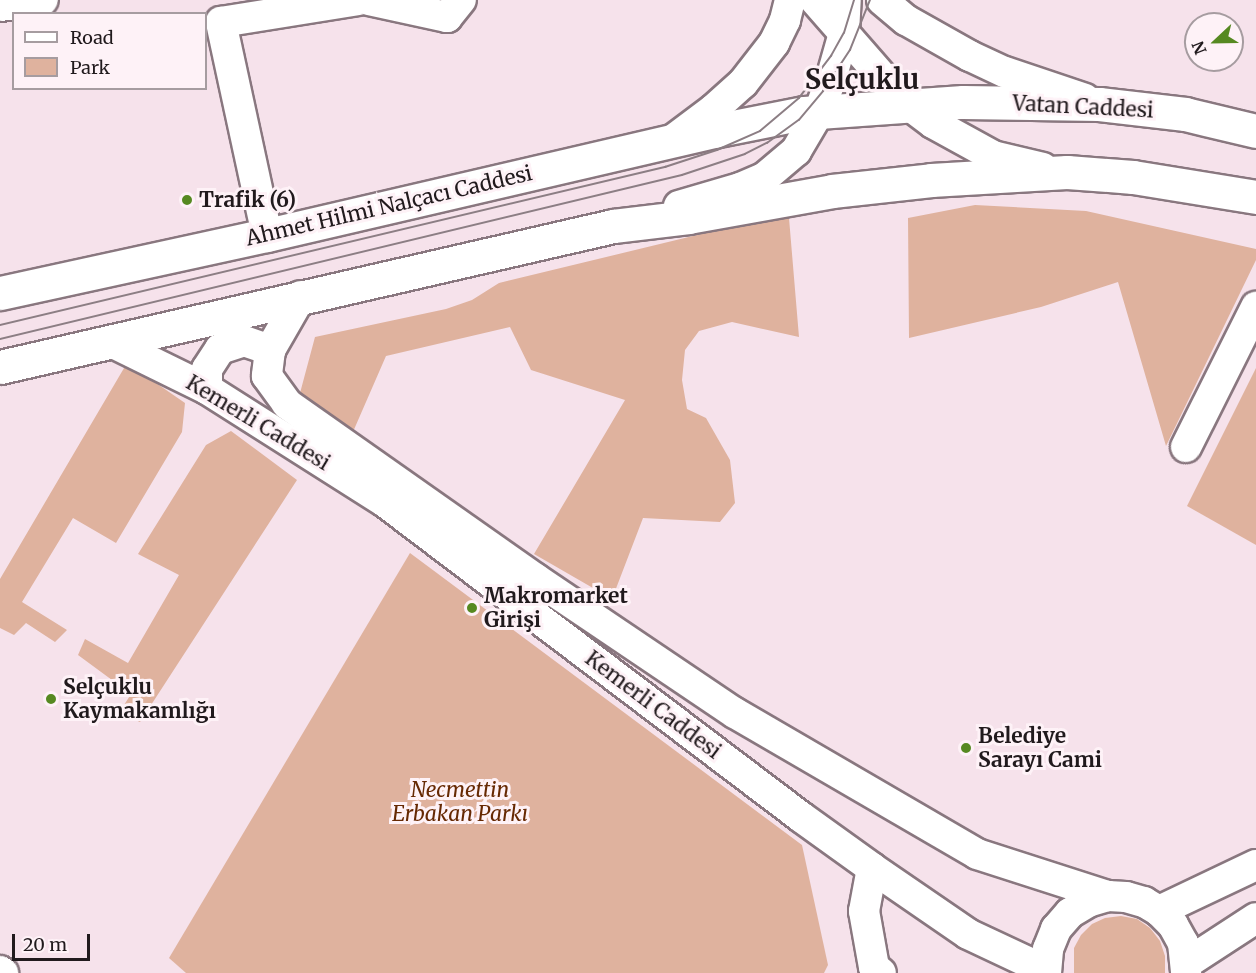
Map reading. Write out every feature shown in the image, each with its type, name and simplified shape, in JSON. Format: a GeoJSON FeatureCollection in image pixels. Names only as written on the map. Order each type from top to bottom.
{"type":"FeatureCollection","features":[{"type":"Feature","properties":{"kind":"main road","name":"Vatan Caddesi"},"geometry":{"type":"LineString","coordinates":[[819,112],[963,102],[1099,104],[1185,114],[1256,131]]}},
{"type":"Feature","properties":{"kind":"main road","name":"Ahmet Hilmi Nalçacı Caddesi"},"geometry":{"type":"LineString","coordinates":[[0,293],[267,235],[671,141],[777,118],[819,112]]}},
{"type":"Feature","properties":{"kind":"main road"},"geometry":{"type":"LineString","coordinates":[[0,367],[613,226],[688,217],[864,187],[973,177],[1067,172],[1133,177],[1256,197]]}},
{"type":"Feature","properties":{"kind":"street"},"geometry":{"type":"LineString","coordinates":[[0,6],[43,0]]}},
{"type":"Feature","properties":{"kind":"street"},"geometry":{"type":"LineString","coordinates":[[267,235],[220,22],[358,0]]}},
{"type":"Feature","properties":{"kind":"street"},"geometry":{"type":"LineString","coordinates":[[369,0],[447,17],[461,0]]}},
{"type":"Feature","properties":{"kind":"street"},"geometry":{"type":"LineString","coordinates":[[671,141],[708,115],[743,83],[774,43],[785,20],[790,0]]}},
{"type":"Feature","properties":{"kind":"street"},"geometry":{"type":"LineString","coordinates":[[815,0],[909,105],[961,141],[993,156],[1067,172]]}},
{"type":"Feature","properties":{"kind":"street"},"geometry":{"type":"LineString","coordinates":[[613,226],[740,188],[764,178],[796,151],[819,112],[844,33],[846,0]]}},
{"type":"Feature","properties":{"kind":"street"},"geometry":{"type":"LineString","coordinates":[[882,0],[906,20],[969,56],[1005,72],[1099,104]]}},
{"type":"Feature","properties":{"kind":"street","name":"Kemerli Caddesi"},"geometry":{"type":"LineString","coordinates":[[301,296],[270,350],[267,376],[287,404],[536,579],[735,713],[977,854],[1108,896],[1126,897],[1160,911]]}},
{"type":"Feature","properties":{"kind":"street"},"geometry":{"type":"LineString","coordinates":[[1186,447],[1256,307]]}},
{"type":"Feature","properties":{"kind":"street"},"geometry":{"type":"LineString","coordinates":[[207,389],[207,369],[220,349],[244,341],[270,350]]}},
{"type":"Feature","properties":{"kind":"street","name":"Kemerli Caddesi"},"geometry":{"type":"LineString","coordinates":[[111,342],[207,389],[385,502],[801,818],[968,934],[1046,971]]}},
{"type":"Feature","properties":{"kind":"street"},"geometry":{"type":"LineString","coordinates":[[1256,866],[1160,911],[1178,934],[1188,970],[1256,918]]}},
{"type":"Feature","properties":{"kind":"street"},"geometry":{"type":"LineString","coordinates":[[872,868],[864,911],[874,967],[881,973]]}},
{"type":"Feature","properties":{"kind":"street"},"geometry":{"type":"LineString","coordinates":[[1046,971],[1048,949],[1056,929],[1070,913],[1088,902],[1108,896]]}},
{"type":"Feature","properties":{"kind":"green space"},"geometry":{"type":"Polygon","coordinates":[[[975,205],[1086,211],[1256,249],[1256,260],[1166,446],[1118,282],[1041,307],[909,338],[908,218],[975,205]]]}},
{"type":"Feature","properties":{"kind":"green space"},"geometry":{"type":"Polygon","coordinates":[[[767,218],[789,218],[799,337],[732,322],[699,331],[685,350],[682,380],[687,409],[706,418],[730,460],[735,503],[720,522],[643,518],[612,599],[534,554],[625,400],[531,370],[510,327],[386,356],[349,441],[296,408],[315,337],[446,309],[472,300],[499,283],[767,218]]]}},
{"type":"Feature","properties":{"kind":"green space"},"geometry":{"type":"Polygon","coordinates":[[[127,363],[185,403],[182,432],[116,543],[73,518],[22,602],[67,630],[55,642],[26,623],[14,635],[0,628],[0,579],[127,363]]]}},
{"type":"Feature","properties":{"kind":"green space"},"geometry":{"type":"Polygon","coordinates":[[[1256,368],[1256,545],[1187,506],[1256,368]]]}},
{"type":"Feature","properties":{"kind":"green space"},"geometry":{"type":"Polygon","coordinates":[[[231,431],[297,480],[140,722],[119,713],[131,694],[78,655],[85,639],[128,663],[179,575],[138,554],[206,445],[231,431]]]}},
{"type":"Feature","properties":{"kind":"green space","name":"Necmettin Erbakan Parkı"},"geometry":{"type":"Polygon","coordinates":[[[410,553],[802,845],[828,965],[824,973],[186,973],[169,958],[410,553]]]}},
{"type":"Feature","properties":{"kind":"green space"},"geometry":{"type":"Polygon","coordinates":[[[1121,916],[1137,919],[1150,928],[1160,941],[1165,956],[1165,973],[1074,973],[1074,948],[1081,935],[1092,924],[1105,918],[1121,916]]]}},
{"type":"Feature","properties":{"kind":"tram line"},"geometry":{"type":"LineString","coordinates":[[0,325],[665,167],[717,150],[760,131],[799,98],[831,56],[844,33],[854,0]]}},
{"type":"Feature","properties":{"kind":"tram line"},"geometry":{"type":"LineString","coordinates":[[0,339],[682,175],[745,154],[767,143],[799,120],[823,91],[850,50],[870,0]]}},
{"type":"Feature","properties":{"kind":"place","name":"Trafik (6)"},"geometry":{"type":"Point","coordinates":[187,200]}},
{"type":"Feature","properties":{"kind":"place","name":"Makromarket Girişi"},"geometry":{"type":"Point","coordinates":[472,608]}},
{"type":"Feature","properties":{"kind":"place","name":"Selçuklu Kaymakamlığı"},"geometry":{"type":"Point","coordinates":[51,699]}},
{"type":"Feature","properties":{"kind":"place","name":"Belediye Sarayı Cami"},"geometry":{"type":"Point","coordinates":[966,748]}},
{"type":"Feature","properties":{"kind":"district","name":"Selçuklu"},"geometry":{"type":"Point","coordinates":[862,80]}}]}
